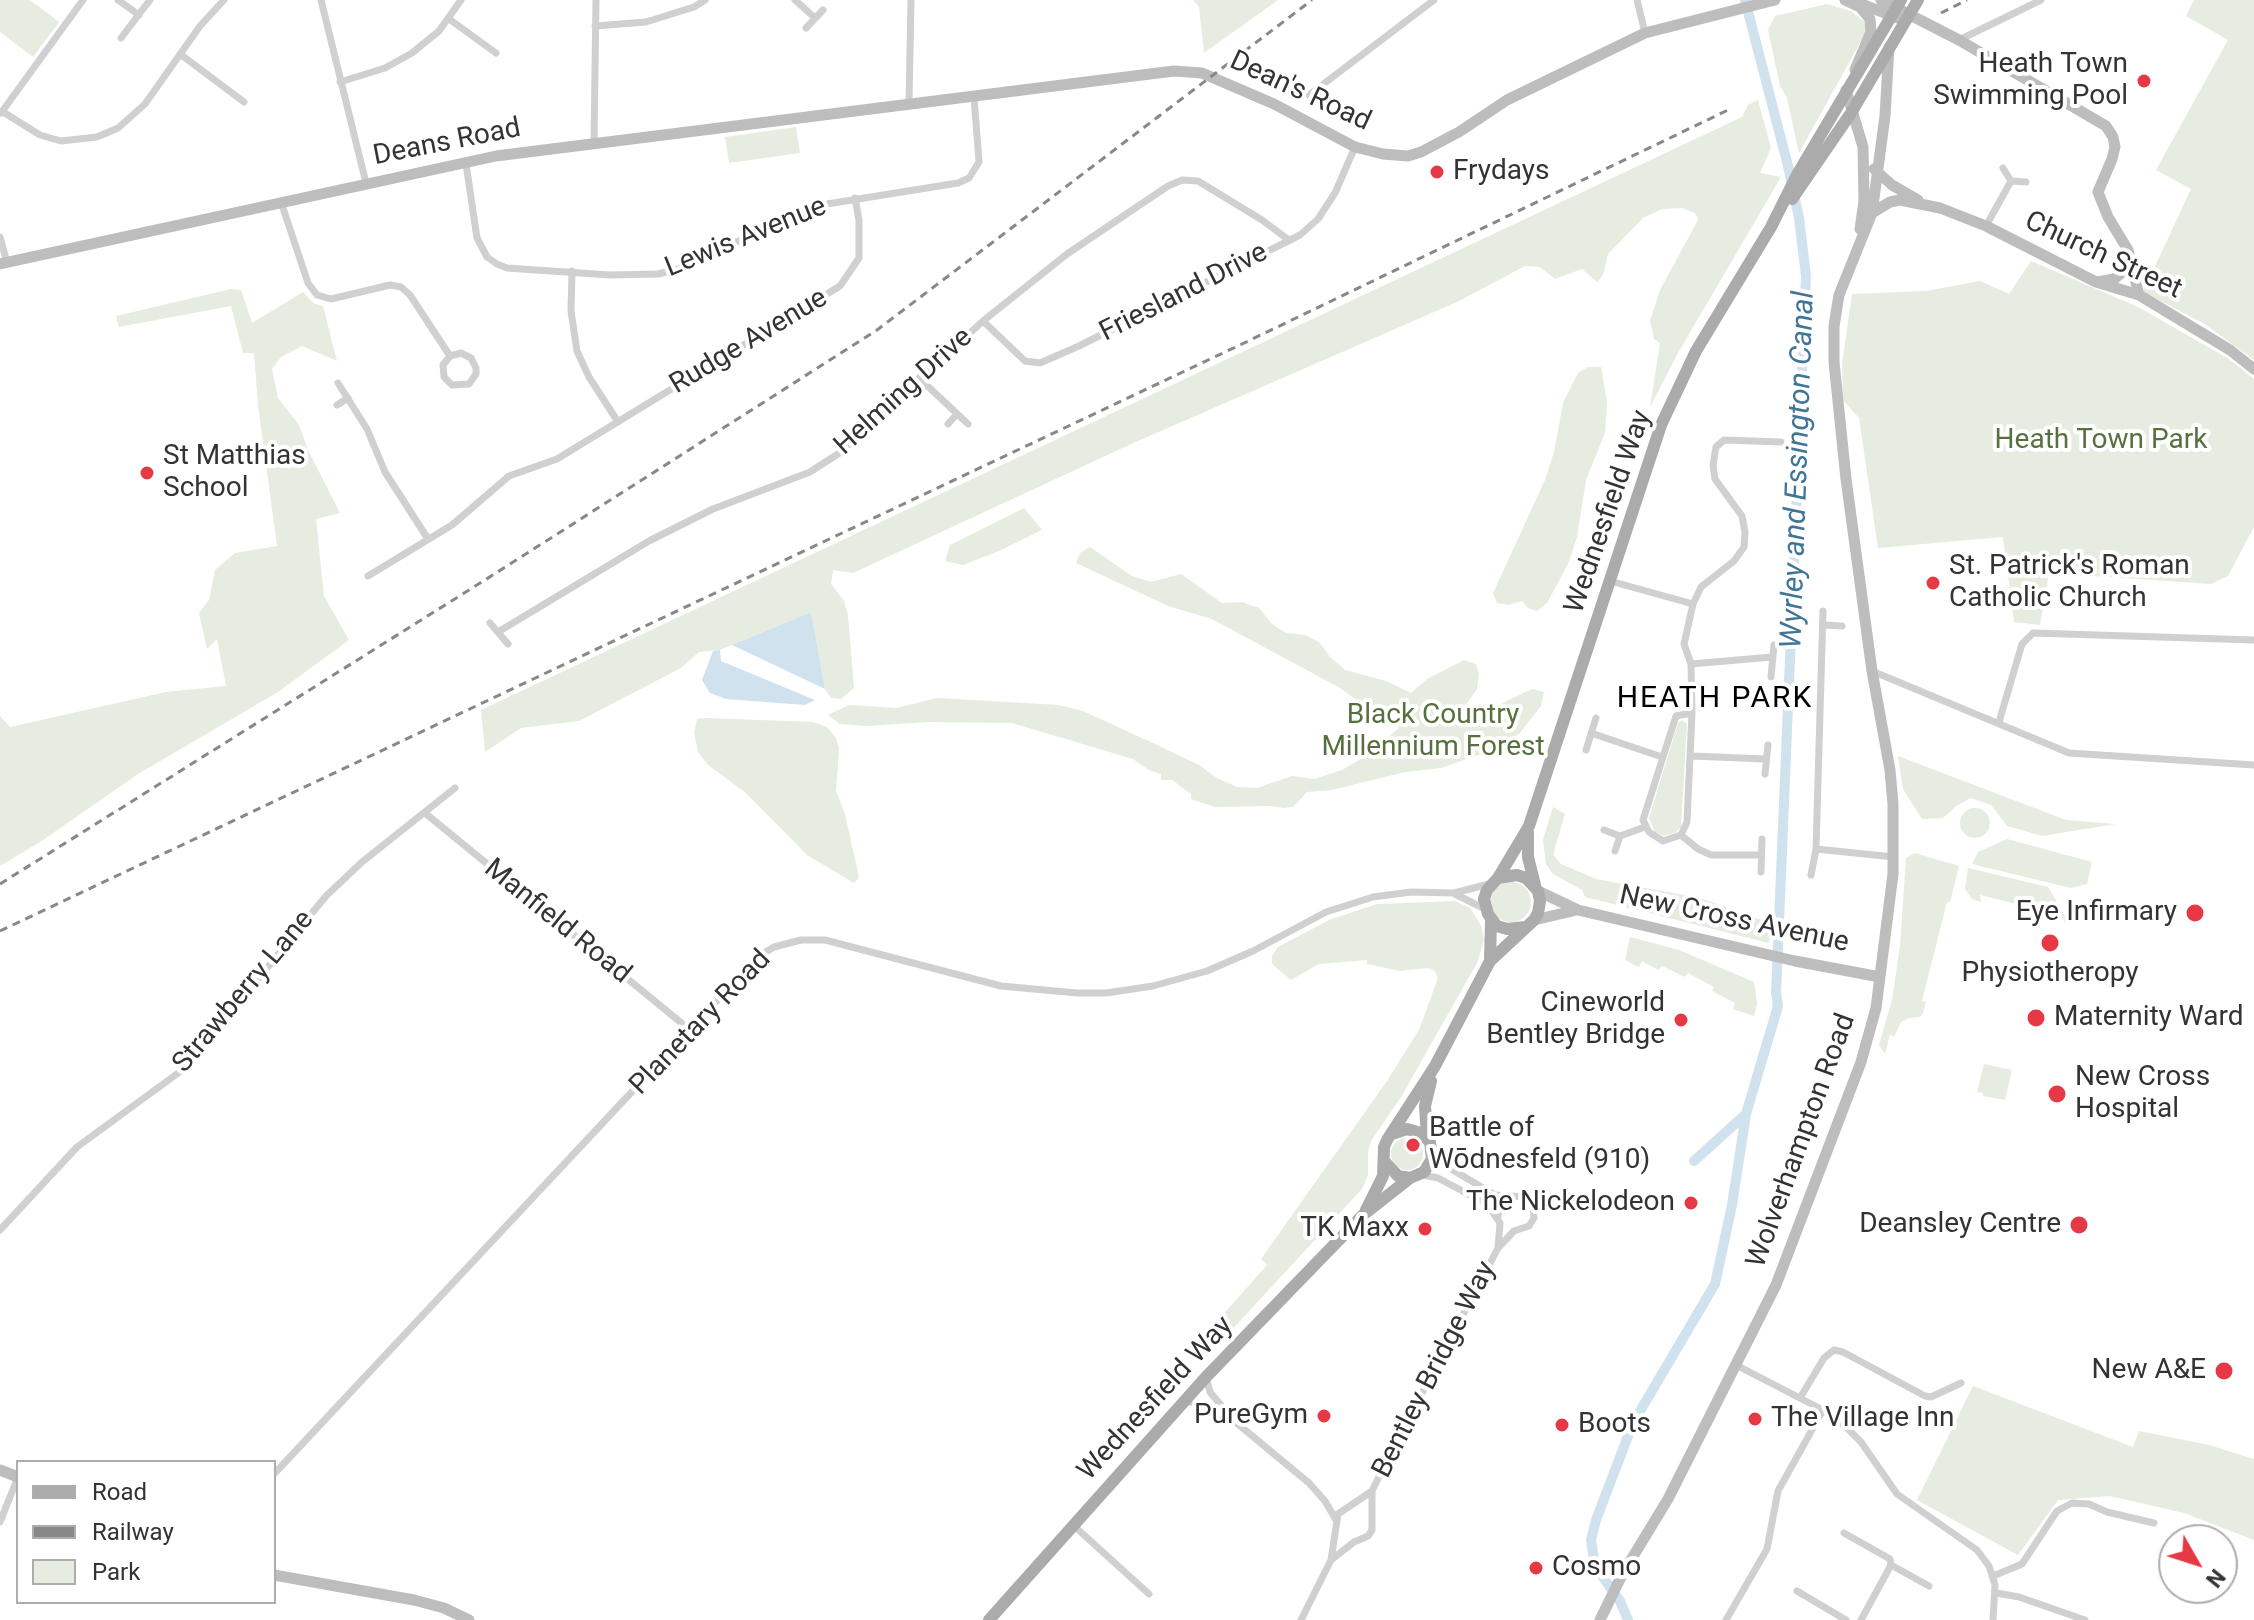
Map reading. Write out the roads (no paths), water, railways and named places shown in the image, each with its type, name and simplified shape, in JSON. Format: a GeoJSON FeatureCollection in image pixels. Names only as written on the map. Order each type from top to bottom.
{"type":"FeatureCollection","features":[{"type":"Feature","properties":{"kind":"main road","name":"Wolverhampton Road"},"geometry":{"type":"LineString","coordinates":[[1851,113],[1918,0]]}},
{"type":"Feature","properties":{"kind":"main road"},"geometry":{"type":"LineString","coordinates":[[1822,145],[1850,84],[1896,7]]}},
{"type":"Feature","properties":{"kind":"main road"},"geometry":{"type":"LineString","coordinates":[[1822,145],[1851,113]]}},
{"type":"Feature","properties":{"kind":"main road","name":"Wednesfield Way"},"geometry":{"type":"LineString","coordinates":[[1495,881],[1528,829],[1661,425],[1696,351],[1822,145]]}},
{"type":"Feature","properties":{"kind":"main road","name":"Wednesfield Way"},"geometry":{"type":"LineString","coordinates":[[1528,829],[1528,857],[1537,889]]}},
{"type":"Feature","properties":{"kind":"main road"},"geometry":{"type":"LineString","coordinates":[[1435,1066],[1425,1106],[1432,1159],[1428,1167],[1414,1177],[1398,1176],[1385,1162],[1384,1147],[1435,1066],[1490,961],[1529,924],[1540,908],[1537,889],[1526,878],[1517,875],[1495,881],[1484,899],[1488,915],[1490,961]]}},
{"type":"Feature","properties":{"kind":"main road"},"geometry":{"type":"LineString","coordinates":[[1488,915],[1507,929],[1529,924]]}},
{"type":"Feature","properties":{"kind":"main road"},"geometry":{"type":"LineString","coordinates":[[1392,1134],[1413,1129],[1428,1140]]}},
{"type":"Feature","properties":{"kind":"main road","name":"Wednesfield Way"},"geometry":{"type":"LineString","coordinates":[[1363,1215],[1383,1176],[1385,1162]]}},
{"type":"Feature","properties":{"kind":"main road","name":"Wednesfield Way"},"geometry":{"type":"LineString","coordinates":[[989,1620],[1206,1377],[1363,1215],[1414,1177]]}},
{"type":"Feature","properties":{"kind":"street"},"geometry":{"type":"LineString","coordinates":[[83,0],[1,113],[51,139],[71,141],[97,137],[128,121],[145,104],[224,0]]}},
{"type":"Feature","properties":{"kind":"street"},"geometry":{"type":"LineString","coordinates":[[118,0],[139,15]]}},
{"type":"Feature","properties":{"kind":"street"},"geometry":{"type":"LineString","coordinates":[[121,38],[150,0]]}},
{"type":"Feature","properties":{"kind":"street"},"geometry":{"type":"LineString","coordinates":[[321,0],[366,183]]}},
{"type":"Feature","properties":{"kind":"street"},"geometry":{"type":"LineString","coordinates":[[340,82],[400,60],[426,43],[449,19],[461,0]]}},
{"type":"Feature","properties":{"kind":"street"},"geometry":{"type":"LineString","coordinates":[[594,144],[596,0]]}},
{"type":"Feature","properties":{"kind":"street"},"geometry":{"type":"LineString","coordinates":[[595,26],[646,22],[694,7],[705,0]]}},
{"type":"Feature","properties":{"kind":"street"},"geometry":{"type":"LineString","coordinates":[[795,0],[815,18]]}},
{"type":"Feature","properties":{"kind":"street"},"geometry":{"type":"LineString","coordinates":[[909,103],[911,0]]}},
{"type":"Feature","properties":{"kind":"street"},"geometry":{"type":"LineString","coordinates":[[1309,95],[1434,0]]}},
{"type":"Feature","properties":{"kind":"street"},"geometry":{"type":"LineString","coordinates":[[1637,0],[1645,33]]}},
{"type":"Feature","properties":{"kind":"street"},"geometry":{"type":"LineString","coordinates":[[1846,0],[1896,7]]}},
{"type":"Feature","properties":{"kind":"street"},"geometry":{"type":"LineString","coordinates":[[1846,0],[1860,7],[1870,19],[1871,32],[1850,84]]}},
{"type":"Feature","properties":{"kind":"street"},"geometry":{"type":"LineString","coordinates":[[1881,0],[1896,7]]}},
{"type":"Feature","properties":{"kind":"street"},"geometry":{"type":"LineString","coordinates":[[1959,40],[2041,0]]}},
{"type":"Feature","properties":{"kind":"street","name":"Dean's Road"},"geometry":{"type":"LineString","coordinates":[[909,103],[1193,71],[1274,104],[1355,147],[1397,156],[1421,152],[1459,132],[1507,100],[1645,33],[1769,1]]}},
{"type":"Feature","properties":{"kind":"street"},"geometry":{"type":"LineString","coordinates":[[1896,7],[1897,18],[1909,14],[2106,126],[2115,147],[2098,192],[2108,217],[2128,250],[2139,295]]}},
{"type":"Feature","properties":{"kind":"street"},"geometry":{"type":"LineString","coordinates":[[806,28],[823,10]]}},
{"type":"Feature","properties":{"kind":"street"},"geometry":{"type":"LineString","coordinates":[[449,19],[496,53]]}},
{"type":"Feature","properties":{"kind":"street","name":"Wolverhampton Road"},"geometry":{"type":"LineString","coordinates":[[1602,1614],[1668,1499],[1776,1285],[1861,1062],[1876,1008],[1894,857],[1890,770],[1872,671],[1846,479],[1834,362],[1834,326],[1839,295],[1858,241],[1872,213],[1885,116],[1889,46]]}},
{"type":"Feature","properties":{"kind":"street"},"geometry":{"type":"LineString","coordinates":[[180,54],[244,102]]}},
{"type":"Feature","properties":{"kind":"street"},"geometry":{"type":"LineString","coordinates":[[1872,78],[1880,81],[1887,93]]}},
{"type":"Feature","properties":{"kind":"street","name":"Wolverhampton Road"},"geometry":{"type":"LineString","coordinates":[[1850,84],[1851,113],[1866,152],[1858,241]]}},
{"type":"Feature","properties":{"kind":"street","name":"Lewis Avenue"},"geometry":{"type":"LineString","coordinates":[[466,164],[477,238],[487,257],[507,268],[610,275],[668,272],[793,216],[855,198],[958,183],[969,178],[979,162],[974,97]]}},
{"type":"Feature","properties":{"kind":"street","name":"Deans Road"},"geometry":{"type":"LineString","coordinates":[[4,263],[496,156],[909,103]]}},
{"type":"Feature","properties":{"kind":"street"},"geometry":{"type":"LineString","coordinates":[[1866,152],[1885,116]]}},
{"type":"Feature","properties":{"kind":"street","name":"Friesland Drive"},"geometry":{"type":"LineString","coordinates":[[983,321],[1019,358],[1040,363],[1300,235],[1318,219],[1335,193],[1355,147]]}},
{"type":"Feature","properties":{"kind":"street","name":"Church Street"},"geometry":{"type":"LineString","coordinates":[[1866,152],[1876,171],[1892,185],[1923,203],[1986,226],[2096,282],[2139,295],[2230,350],[2254,369]]}},
{"type":"Feature","properties":{"kind":"street"},"geometry":{"type":"LineString","coordinates":[[2003,168],[2011,181]]}},
{"type":"Feature","properties":{"kind":"street","name":"Helming Drive"},"geometry":{"type":"LineString","coordinates":[[498,632],[649,541],[713,509],[810,472],[841,452],[983,321],[1067,254],[1182,180],[1198,181],[1289,240]]}},
{"type":"Feature","properties":{"kind":"street"},"geometry":{"type":"LineString","coordinates":[[2011,181],[2026,182]]}},
{"type":"Feature","properties":{"kind":"street"},"geometry":{"type":"LineString","coordinates":[[1986,226],[2011,181]]}},
{"type":"Feature","properties":{"kind":"street","name":"Rudge Avenue"},"geometry":{"type":"LineString","coordinates":[[368,576],[463,517],[509,476],[557,459],[840,286],[859,258],[859,220],[855,198]]}},
{"type":"Feature","properties":{"kind":"street","name":"Church Street"},"geometry":{"type":"LineString","coordinates":[[1872,213],[1900,200],[1923,203]]}},
{"type":"Feature","properties":{"kind":"street"},"geometry":{"type":"LineString","coordinates":[[281,202],[308,283],[317,295],[331,299],[390,285],[401,287],[410,295],[450,356]]}},
{"type":"Feature","properties":{"kind":"street"},"geometry":{"type":"LineString","coordinates":[[0,237],[4,263]]}},
{"type":"Feature","properties":{"kind":"street"},"geometry":{"type":"LineString","coordinates":[[2096,282],[2114,279],[2126,269],[2128,250]]}},
{"type":"Feature","properties":{"kind":"street"},"geometry":{"type":"LineString","coordinates":[[572,271],[571,311],[577,351],[589,377],[618,422]]}},
{"type":"Feature","properties":{"kind":"street"},"geometry":{"type":"LineString","coordinates":[[461,353],[471,358],[476,374],[469,384],[458,387],[444,377],[443,365],[450,356],[461,353]]}},
{"type":"Feature","properties":{"kind":"street"},"geometry":{"type":"LineString","coordinates":[[919,378],[968,424]]}},
{"type":"Feature","properties":{"kind":"street"},"geometry":{"type":"LineString","coordinates":[[338,383],[367,429],[385,472],[428,539]]}},
{"type":"Feature","properties":{"kind":"street"},"geometry":{"type":"LineString","coordinates":[[337,405],[348,398]]}},
{"type":"Feature","properties":{"kind":"street"},"geometry":{"type":"LineString","coordinates":[[948,424],[957,414]]}},
{"type":"Feature","properties":{"kind":"street"},"geometry":{"type":"LineString","coordinates":[[1692,713],[1676,716],[1643,820],[1653,836],[1663,841],[1681,835],[1687,822],[1692,713],[1691,664],[1684,644],[1693,604],[1701,587],[1734,561],[1744,547],[1742,516],[1715,479],[1713,465],[1716,447],[1724,440],[1781,442]]}},
{"type":"Feature","properties":{"kind":"street"},"geometry":{"type":"LineString","coordinates":[[1610,581],[1693,604]]}},
{"type":"Feature","properties":{"kind":"street"},"geometry":{"type":"LineString","coordinates":[[1811,875],[1816,849],[1823,611]]}},
{"type":"Feature","properties":{"kind":"street"},"geometry":{"type":"LineString","coordinates":[[490,623],[508,644]]}},
{"type":"Feature","properties":{"kind":"street"},"geometry":{"type":"LineString","coordinates":[[1823,625],[1842,626]]}},
{"type":"Feature","properties":{"kind":"street"},"geometry":{"type":"LineString","coordinates":[[1999,722],[2022,644],[2033,633],[2254,640]]}},
{"type":"Feature","properties":{"kind":"street"},"geometry":{"type":"LineString","coordinates":[[1771,677],[1774,645]]}},
{"type":"Feature","properties":{"kind":"street"},"geometry":{"type":"LineString","coordinates":[[1691,664],[1772,657]]}},
{"type":"Feature","properties":{"kind":"street"},"geometry":{"type":"LineString","coordinates":[[1872,671],[2080,755],[2254,765]]}},
{"type":"Feature","properties":{"kind":"street"},"geometry":{"type":"LineString","coordinates":[[1586,750],[1596,718]]}},
{"type":"Feature","properties":{"kind":"street"},"geometry":{"type":"LineString","coordinates":[[1591,733],[1662,757]]}},
{"type":"Feature","properties":{"kind":"street"},"geometry":{"type":"LineString","coordinates":[[1765,774],[1768,745]]}},
{"type":"Feature","properties":{"kind":"street"},"geometry":{"type":"LineString","coordinates":[[1692,756],[1765,759]]}},
{"type":"Feature","properties":{"kind":"street","name":"Strawberry Lane"},"geometry":{"type":"LineString","coordinates":[[0,1230],[77,1147],[160,1088],[194,1059],[314,908],[362,862],[455,788]]}},
{"type":"Feature","properties":{"kind":"street","name":"Manfield Road"},"geometry":{"type":"LineString","coordinates":[[425,813],[690,1030]]}},
{"type":"Feature","properties":{"kind":"street"},"geometry":{"type":"LineString","coordinates":[[1604,830],[1620,836],[1645,827]]}},
{"type":"Feature","properties":{"kind":"street"},"geometry":{"type":"LineString","coordinates":[[1681,835],[1711,855],[1761,855]]}},
{"type":"Feature","properties":{"kind":"street"},"geometry":{"type":"LineString","coordinates":[[1615,851],[1620,836]]}},
{"type":"Feature","properties":{"kind":"street"},"geometry":{"type":"LineString","coordinates":[[1761,872],[1762,839]]}},
{"type":"Feature","properties":{"kind":"street"},"geometry":{"type":"LineString","coordinates":[[1816,849],[1894,857]]}},
{"type":"Feature","properties":{"kind":"street","name":"Planetary Road"},"geometry":{"type":"LineString","coordinates":[[276,1472],[759,956],[774,947],[801,940],[825,940],[1001,986],[1106,993],[1153,986],[1207,971],[1253,951],[1326,912],[1360,900],[1411,892],[1454,893],[1495,881]]}},
{"type":"Feature","properties":{"kind":"street","name":"New Cross Avenue"},"geometry":{"type":"LineString","coordinates":[[1537,889],[1578,910],[1795,961],[1880,977]]}},
{"type":"Feature","properties":{"kind":"street","name":"Planetary Road"},"geometry":{"type":"LineString","coordinates":[[1454,893],[1488,915]]}},
{"type":"Feature","properties":{"kind":"street","name":"New Cross Avenue"},"geometry":{"type":"LineString","coordinates":[[1529,924],[1578,910]]}},
{"type":"Feature","properties":{"kind":"street"},"geometry":{"type":"LineString","coordinates":[[1428,1140],[1439,1161],[1446,1166],[1495,1195],[1525,1197],[1534,1209],[1534,1218],[1529,1226],[1514,1231],[1498,1248]]}},
{"type":"Feature","properties":{"kind":"street"},"geometry":{"type":"LineString","coordinates":[[1414,1177],[1430,1174],[1487,1204],[1514,1231]]}},
{"type":"Feature","properties":{"kind":"street"},"geometry":{"type":"LineString","coordinates":[[1498,1248],[1500,1204],[1508,1196]]}},
{"type":"Feature","properties":{"kind":"street","name":"Bentley Bridge Way"},"geometry":{"type":"LineString","coordinates":[[1372,1491],[1498,1248]]}},
{"type":"Feature","properties":{"kind":"street"},"geometry":{"type":"LineString","coordinates":[[1800,1398],[1824,1358],[1834,1350],[1925,1396],[1931,1397],[1961,1383]]}},
{"type":"Feature","properties":{"kind":"street"},"geometry":{"type":"LineString","coordinates":[[1736,1365],[1823,1410],[1861,1442],[1897,1494],[1977,1550],[1993,1576],[1996,1593],[1993,1620]]}},
{"type":"Feature","properties":{"kind":"street"},"geometry":{"type":"LineString","coordinates":[[1206,1377],[1210,1392],[1233,1420]]}},
{"type":"Feature","properties":{"kind":"street"},"geometry":{"type":"LineString","coordinates":[[1185,1401],[1200,1404],[1233,1420],[1284,1460],[1325,1501],[1343,1538],[1354,1542]]}},
{"type":"Feature","properties":{"kind":"street"},"geometry":{"type":"LineString","coordinates":[[1726,1620],[1767,1549],[1778,1491],[1823,1410]]}},
{"type":"Feature","properties":{"kind":"street"},"geometry":{"type":"LineString","coordinates":[[0,1522],[16,1482]]}},
{"type":"Feature","properties":{"kind":"street"},"geometry":{"type":"LineString","coordinates":[[1301,1620],[1331,1560],[1338,1514],[1372,1491]]}},
{"type":"Feature","properties":{"kind":"street"},"geometry":{"type":"LineString","coordinates":[[1331,1560],[1354,1542],[1363,1540],[1372,1530],[1372,1491]]}},
{"type":"Feature","properties":{"kind":"street"},"geometry":{"type":"LineString","coordinates":[[1325,1501],[1366,1509],[1370,1514]]}},
{"type":"Feature","properties":{"kind":"street"},"geometry":{"type":"LineString","coordinates":[[1993,1576],[2022,1564],[2057,1511],[2072,1503],[2089,1504],[2107,1512],[2154,1523]]}},
{"type":"Feature","properties":{"kind":"street"},"geometry":{"type":"LineString","coordinates":[[1073,1525],[1149,1594]]}},
{"type":"Feature","properties":{"kind":"street"},"geometry":{"type":"LineString","coordinates":[[1844,1533],[1890,1559],[1891,1565],[1861,1620]]}},
{"type":"Feature","properties":{"kind":"street"},"geometry":{"type":"LineString","coordinates":[[1891,1565],[1929,1586]]}},
{"type":"Feature","properties":{"kind":"street"},"geometry":{"type":"LineString","coordinates":[[276,1575],[414,1600],[444,1608],[469,1620]]}},
{"type":"Feature","properties":{"kind":"street"},"geometry":{"type":"LineString","coordinates":[[1797,1591],[1846,1620]]}},
{"type":"Feature","properties":{"kind":"street"},"geometry":{"type":"LineString","coordinates":[[1996,1593],[2019,1597],[2085,1620]]}},
{"type":"Feature","properties":{"kind":"water"},"geometry":{"type":"Polygon","coordinates":[[[811,612],[825,689],[732,645],[811,612]]]}},
{"type":"Feature","properties":{"kind":"water"},"geometry":{"type":"Polygon","coordinates":[[[720,650],[721,661],[815,700],[805,705],[726,699],[710,693],[702,680],[713,651],[720,650]]]}},
{"type":"Feature","properties":{"kind":"waterway","name":"Wyrley and Essington Canal"},"geometry":{"type":"LineString","coordinates":[[1628,1620],[1620,1601],[1595,1566],[1591,1540],[1633,1423],[1715,1284],[1732,1205],[1746,1114],[1778,1006],[1776,993],[1806,276],[1799,218],[1788,166],[1745,0]]}},
{"type":"Feature","properties":{"kind":"waterway"},"geometry":{"type":"LineString","coordinates":[[1694,1161],[1746,1114]]}},
{"type":"Feature","properties":{"kind":"railway"},"geometry":{"type":"LineString","coordinates":[[0,884],[877,330],[1312,0]]}},
{"type":"Feature","properties":{"kind":"railway"},"geometry":{"type":"LineString","coordinates":[[1941,13],[1967,0]]}},
{"type":"Feature","properties":{"kind":"railway"},"geometry":{"type":"LineString","coordinates":[[0,931],[1242,344],[1728,110]]}},
{"type":"Feature","properties":{"kind":"place","name":"Heath Town Swimming Pool"},"geometry":{"type":"Point","coordinates":[2144,81]}},
{"type":"Feature","properties":{"kind":"place","name":"Frydays"},"geometry":{"type":"Point","coordinates":[1437,172]}},
{"type":"Feature","properties":{"kind":"place","name":"St Matthias School"},"geometry":{"type":"Point","coordinates":[147,473]}},
{"type":"Feature","properties":{"kind":"place","name":"St. Patrick's Roman Catholic Church"},"geometry":{"type":"Point","coordinates":[1933,583]}},
{"type":"Feature","properties":{"kind":"place","name":"Eye Infirmary"},"geometry":{"type":"Point","coordinates":[2195,913]}},
{"type":"Feature","properties":{"kind":"place","name":"Physiotheropy"},"geometry":{"type":"Point","coordinates":[2050,943]}},
{"type":"Feature","properties":{"kind":"place","name":"Maternity Ward"},"geometry":{"type":"Point","coordinates":[2036,1018]}},
{"type":"Feature","properties":{"kind":"place","name":"Cineworld Bentley Bridge"},"geometry":{"type":"Point","coordinates":[1681,1020]}},
{"type":"Feature","properties":{"kind":"place","name":"New Cross Hospital"},"geometry":{"type":"Point","coordinates":[2057,1094]}},
{"type":"Feature","properties":{"kind":"place","name":"Battle of Wōdnesfeld (910)"},"geometry":{"type":"Point","coordinates":[1413,1145]}},
{"type":"Feature","properties":{"kind":"place","name":"The Nickelodeon"},"geometry":{"type":"Point","coordinates":[1691,1203]}},
{"type":"Feature","properties":{"kind":"place","name":"Deansley Centre"},"geometry":{"type":"Point","coordinates":[2079,1225]}},
{"type":"Feature","properties":{"kind":"place","name":"TK Maxx"},"geometry":{"type":"Point","coordinates":[1425,1229]}},
{"type":"Feature","properties":{"kind":"place","name":"New A&E"},"geometry":{"type":"Point","coordinates":[2224,1371]}},
{"type":"Feature","properties":{"kind":"place","name":"PureGym"},"geometry":{"type":"Point","coordinates":[1324,1416]}},
{"type":"Feature","properties":{"kind":"place","name":"The Village Inn"},"geometry":{"type":"Point","coordinates":[1755,1419]}},
{"type":"Feature","properties":{"kind":"place","name":"Boots"},"geometry":{"type":"Point","coordinates":[1562,1425]}},
{"type":"Feature","properties":{"kind":"place","name":"Cosmo"},"geometry":{"type":"Point","coordinates":[1536,1568]}},
{"type":"Feature","properties":{"kind":"district","name":"HEATH PARK"},"geometry":{"type":"Point","coordinates":[1715,699]}},
{"type":"Feature","properties":{"kind":"park label","name":"Heath Town Park"},"geometry":{"type":"Point","coordinates":[2101,441]}},
{"type":"Feature","properties":{"kind":"park label","name":"Black Country Millennium Forest"},"geometry":{"type":"Point","coordinates":[1433,732]}}]}
